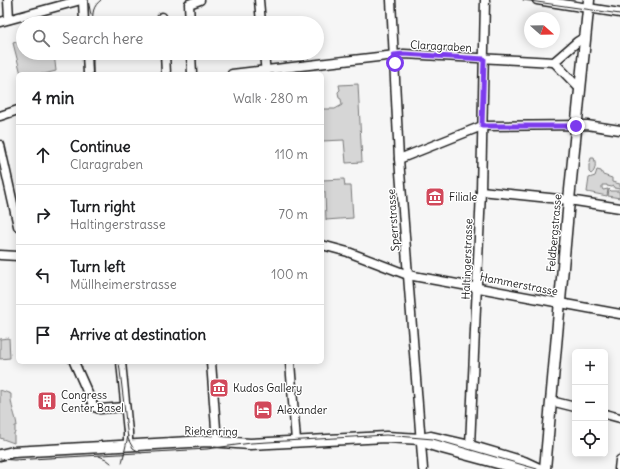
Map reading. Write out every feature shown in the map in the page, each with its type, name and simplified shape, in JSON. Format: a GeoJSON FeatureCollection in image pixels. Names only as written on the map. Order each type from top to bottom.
{"type":"FeatureCollection","features":[{"type":"Feature","properties":{"kind":"main road","name":"Feldbergstrasse"},"geometry":{"type":"LineString","coordinates":[[545,469],[588,4]]}},
{"type":"Feature","properties":{"kind":"main road","name":"Riehenring"},"geometry":{"type":"LineString","coordinates":[[0,462],[0,455],[14,452],[208,441],[250,444],[386,437],[421,439],[431,437],[470,446],[524,462],[539,469]]}},
{"type":"Feature","properties":{"kind":"main road","name":"Riehenring"},"geometry":{"type":"LineString","coordinates":[[421,439],[429,444],[442,448],[520,469]]}},
{"type":"Feature","properties":{"kind":"street"},"geometry":{"type":"LineString","coordinates":[[8,0],[9,19]]}},
{"type":"Feature","properties":{"kind":"street"},"geometry":{"type":"LineString","coordinates":[[21,16],[82,0],[83,16]]}},
{"type":"Feature","properties":{"kind":"street"},"geometry":{"type":"LineString","coordinates":[[190,16],[189,4],[200,0]]}},
{"type":"Feature","properties":{"kind":"street"},"geometry":{"type":"LineString","coordinates":[[259,0],[260,16]]}},
{"type":"Feature","properties":{"kind":"street","name":"Sperrstrasse"},"geometry":{"type":"LineString","coordinates":[[391,0],[399,159],[423,469]]}},
{"type":"Feature","properties":{"kind":"street","name":"Haltingerstrasse"},"geometry":{"type":"LineString","coordinates":[[470,446],[481,190],[485,0]]}},
{"type":"Feature","properties":{"kind":"street"},"geometry":{"type":"LineString","coordinates":[[540,0],[588,4],[620,13]]}},
{"type":"Feature","properties":{"kind":"street"},"geometry":{"type":"LineString","coordinates":[[0,22],[16,17]]}},
{"type":"Feature","properties":{"kind":"street"},"geometry":{"type":"LineString","coordinates":[[580,89],[554,62],[585,37]]}},
{"type":"Feature","properties":{"kind":"street","name":"Claragraben"},"geometry":{"type":"LineString","coordinates":[[265,72],[394,55],[554,62]]}},
{"type":"Feature","properties":{"kind":"street"},"geometry":{"type":"LineString","coordinates":[[87,60],[88,72]]}},
{"type":"Feature","properties":{"kind":"street"},"geometry":{"type":"LineString","coordinates":[[165,60],[166,72]]}},
{"type":"Feature","properties":{"kind":"street"},"geometry":{"type":"LineString","coordinates":[[191,60],[192,72]]}},
{"type":"Feature","properties":{"kind":"street"},"geometry":{"type":"LineString","coordinates":[[264,60],[265,72]]}},
{"type":"Feature","properties":{"kind":"street"},"geometry":{"type":"LineString","coordinates":[[0,116],[16,111]]}},
{"type":"Feature","properties":{"kind":"street"},"geometry":{"type":"LineString","coordinates":[[399,159],[482,126],[587,126],[620,130]]}},
{"type":"Feature","properties":{"kind":"street"},"geometry":{"type":"LineString","coordinates":[[0,145],[16,217]]}},
{"type":"Feature","properties":{"kind":"street"},"geometry":{"type":"LineString","coordinates":[[481,190],[569,200],[620,208]]}},
{"type":"Feature","properties":{"kind":"street","name":"Hammerstrasse"},"geometry":{"type":"LineString","coordinates":[[324,246],[348,252],[408,275],[620,314]]}},
{"type":"Feature","properties":{"kind":"street"},"geometry":{"type":"LineString","coordinates":[[0,255],[16,256]]}},
{"type":"Feature","properties":{"kind":"street"},"geometry":{"type":"LineString","coordinates":[[75,364],[94,407],[100,410],[125,407]]}},
{"type":"Feature","properties":{"kind":"street"},"geometry":{"type":"LineString","coordinates":[[120,364],[128,446]]}},
{"type":"Feature","properties":{"kind":"street"},"geometry":{"type":"LineString","coordinates":[[211,364],[217,442]]}},
{"type":"Feature","properties":{"kind":"street"},"geometry":{"type":"LineString","coordinates":[[290,364],[296,441]]}},
{"type":"Feature","properties":{"kind":"street"},"geometry":{"type":"LineString","coordinates":[[551,401],[572,406]]}},
{"type":"Feature","properties":{"kind":"street"},"geometry":{"type":"LineString","coordinates":[[608,415],[620,418]]}},
{"type":"Feature","properties":{"kind":"street"},"geometry":{"type":"LineString","coordinates":[[619,469],[620,460]]}},
{"type":"Feature","properties":{"kind":"shaded area"},"geometry":{"type":"Polygon","coordinates":[[[16,42],[16,55],[13,43],[16,42]]]}},
{"type":"Feature","properties":{"kind":"shaded area"},"geometry":{"type":"Polygon","coordinates":[[[17,60],[55,60],[56,71],[20,72],[17,60]]]}},
{"type":"Feature","properties":{"kind":"shaded area"},"geometry":{"type":"Polygon","coordinates":[[[358,84],[362,162],[346,163],[344,140],[324,141],[324,109],[335,109],[342,105],[338,92],[340,90],[339,85],[358,84]]]}},
{"type":"Feature","properties":{"kind":"shaded area"},"geometry":{"type":"Polygon","coordinates":[[[591,158],[594,158],[595,169],[591,174],[589,172],[589,165],[591,158]]]}},
{"type":"Feature","properties":{"kind":"shaded area"},"geometry":{"type":"Polygon","coordinates":[[[597,170],[601,171],[603,175],[612,178],[612,182],[620,184],[620,189],[614,188],[614,186],[602,185],[603,190],[608,189],[607,196],[587,192],[589,178],[595,176],[597,170]]]}},
{"type":"Feature","properties":{"kind":"shaded area"},"geometry":{"type":"Polygon","coordinates":[[[344,179],[345,186],[351,186],[353,218],[326,220],[324,180],[344,179]]]}},
{"type":"Feature","properties":{"kind":"shaded area"},"geometry":{"type":"Polygon","coordinates":[[[609,189],[611,191],[619,191],[620,198],[608,196],[609,189]]]}},
{"type":"Feature","properties":{"kind":"shaded area"},"geometry":{"type":"Polygon","coordinates":[[[9,338],[10,358],[0,359],[0,339],[9,338]]]}},
{"type":"Feature","properties":{"kind":"shaded area"},"geometry":{"type":"Polygon","coordinates":[[[0,390],[11,394],[11,403],[17,426],[15,426],[14,443],[0,438],[0,390]]]}},
{"type":"Feature","properties":{"kind":"tram line"},"geometry":{"type":"LineString","coordinates":[[88,0],[91,15]]}},
{"type":"Feature","properties":{"kind":"tram line"},"geometry":{"type":"LineString","coordinates":[[93,16],[96,5],[101,0]]}},
{"type":"Feature","properties":{"kind":"tram line"},"geometry":{"type":"LineString","coordinates":[[523,0],[620,14]]}},
{"type":"Feature","properties":{"kind":"tram line"},"geometry":{"type":"LineString","coordinates":[[93,60],[93,72]]}},
{"type":"Feature","properties":{"kind":"tram line"},"geometry":{"type":"LineString","coordinates":[[119,364],[128,439],[133,448],[141,453]]}},
{"type":"Feature","properties":{"kind":"tram line"},"geometry":{"type":"LineString","coordinates":[[0,459],[14,460],[207,449],[251,443],[386,435],[433,439],[537,469]]}},
{"type":"Feature","properties":{"kind":"tram line"},"geometry":{"type":"LineString","coordinates":[[122,463],[128,436]]}},
{"type":"Feature","properties":{"kind":"tram line"},"geometry":{"type":"LineString","coordinates":[[99,456],[111,463]]}},
{"type":"Feature","properties":{"kind":"place","name":"Filiale"},"geometry":{"type":"Point","coordinates":[435,197]}},
{"type":"Feature","properties":{"kind":"place","name":"Kudos Gallery"},"geometry":{"type":"Point","coordinates":[219,388]}},
{"type":"Feature","properties":{"kind":"place","name":"Congress Center Basel"},"geometry":{"type":"Point","coordinates":[47,401]}},
{"type":"Feature","properties":{"kind":"place","name":"Alexander"},"geometry":{"type":"Point","coordinates":[263,410]}},
{"type":"Feature","properties":{"kind":"route"},"geometry":{"type":"LineString","coordinates":[[395,63],[394,55],[404,54],[484,59],[482,126],[576,126]]}}]}
